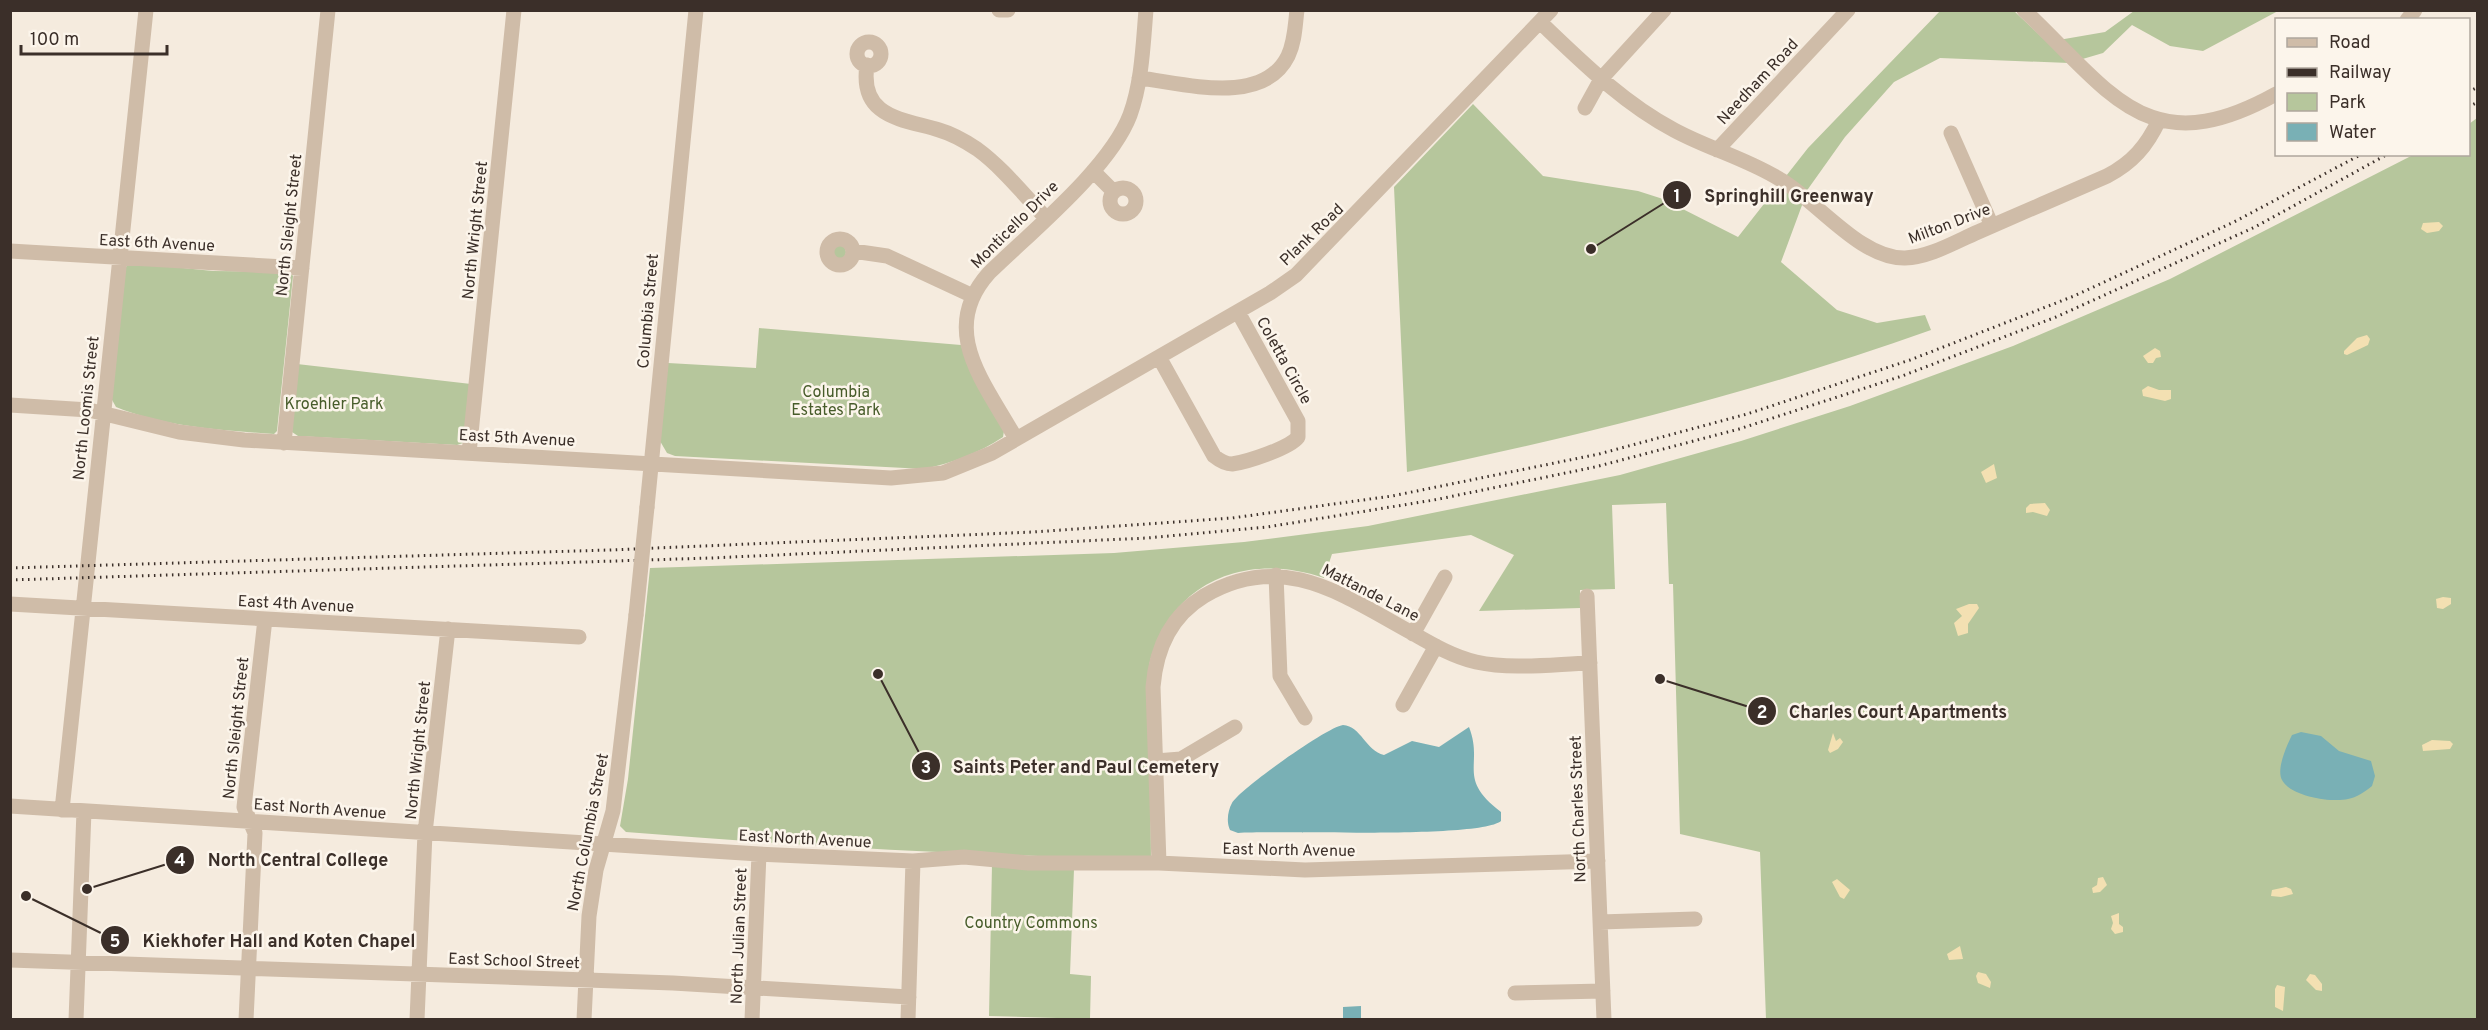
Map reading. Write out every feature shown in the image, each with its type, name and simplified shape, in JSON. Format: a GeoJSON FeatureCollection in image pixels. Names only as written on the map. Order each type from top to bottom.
{"type":"FeatureCollection","features":[{"type":"Feature","properties":{"kind":"street","name":"North Loomis Street"},"geometry":{"type":"LineString","coordinates":[[62,810],[81,606],[146,10]]}},
{"type":"Feature","properties":{"kind":"street","name":"North Sleight Street"},"geometry":{"type":"LineString","coordinates":[[284,443],[328,10]]}},
{"type":"Feature","properties":{"kind":"street","name":"North Wright Street"},"geometry":{"type":"LineString","coordinates":[[469,453],[514,10]]}},
{"type":"Feature","properties":{"kind":"street","name":"Columbia Street"},"geometry":{"type":"LineString","coordinates":[[636,615],[696,10]]}},
{"type":"Feature","properties":{"kind":"street"},"geometry":{"type":"LineString","coordinates":[[999,10],[1008,10]]}},
{"type":"Feature","properties":{"kind":"street","name":"Monticello Drive"},"geometry":{"type":"LineString","coordinates":[[1016,439],[968,347],[966,323],[973,296],[989,273],[1093,171],[1123,130],[1132,108],[1139,78],[1146,10]]}},
{"type":"Feature","properties":{"kind":"street"},"geometry":{"type":"LineString","coordinates":[[1139,78],[1233,88],[1257,84],[1270,77],[1286,59],[1292,45],[1297,10]]}},
{"type":"Feature","properties":{"kind":"street","name":"Plank Road"},"geometry":{"type":"LineString","coordinates":[[1016,439],[1238,312],[1283,285],[1306,267],[1551,10]]}},
{"type":"Feature","properties":{"kind":"street"},"geometry":{"type":"LineString","coordinates":[[1585,108],[1601,79],[1664,10]]}},
{"type":"Feature","properties":{"kind":"street","name":"Needham Road"},"geometry":{"type":"LineString","coordinates":[[1717,150],[1848,10]]}},
{"type":"Feature","properties":{"kind":"street"},"geometry":{"type":"LineString","coordinates":[[2027,11],[2112,95],[2159,120],[2184,124],[2212,122],[2238,114],[2275,95]]}},
{"type":"Feature","properties":{"kind":"street","name":"Milton Drive"},"geometry":{"type":"LineString","coordinates":[[1540,22],[1601,79],[1645,113],[1780,179],[1819,207],[1866,247],[1895,258],[1918,256],[2122,169],[2140,152],[2159,120]]}},
{"type":"Feature","properties":{"kind":"street"},"geometry":{"type":"LineString","coordinates":[[867,65],[867,88],[881,110],[896,120],[939,130],[965,141],[984,155],[1046,218]]}},
{"type":"Feature","properties":{"kind":"street"},"geometry":{"type":"LineString","coordinates":[[1951,133],[1992,226]]}},
{"type":"Feature","properties":{"kind":"street"},"geometry":{"type":"LineString","coordinates":[[1093,171],[1114,192]]}},
{"type":"Feature","properties":{"kind":"street","name":"East 6th Avenue"},"geometry":{"type":"LineString","coordinates":[[10,251],[302,268]]}},
{"type":"Feature","properties":{"kind":"street"},"geometry":{"type":"LineString","coordinates":[[853,251],[887,256],[973,296]]}},
{"type":"Feature","properties":{"kind":"street","name":"Coletta Circle"},"geometry":{"type":"LineString","coordinates":[[1159,357],[1214,456],[1220,460],[1232,464],[1293,443],[1298,437],[1298,421],[1238,312]]}},
{"type":"Feature","properties":{"kind":"street","name":"East 5th Avenue"},"geometry":{"type":"LineString","coordinates":[[10,405],[103,413],[195,435],[284,443],[910,478],[943,473],[966,465],[1016,439]]}},
{"type":"Feature","properties":{"kind":"street"},"geometry":{"type":"LineString","coordinates":[[1276,575],[1280,676],[1305,718]]}},
{"type":"Feature","properties":{"kind":"street","name":"Mattande Lane"},"geometry":{"type":"LineString","coordinates":[[1159,863],[1154,673],[1159,652],[1173,624],[1192,603],[1214,590],[1246,578],[1276,575],[1304,579],[1323,586],[1436,646],[1476,662],[1496,665],[1590,663]]}},
{"type":"Feature","properties":{"kind":"street"},"geometry":{"type":"LineString","coordinates":[[1413,634],[1445,577]]}},
{"type":"Feature","properties":{"kind":"street","name":"North Charles Street"},"geometry":{"type":"LineString","coordinates":[[1587,596],[1604,1020]]}},
{"type":"Feature","properties":{"kind":"street","name":"East 4th Avenue"},"geometry":{"type":"LineString","coordinates":[[10,604],[81,606],[579,637]]}},
{"type":"Feature","properties":{"kind":"street","name":"North Columbia Street"},"geometry":{"type":"LineString","coordinates":[[584,1020],[589,916],[596,870],[605,844],[622,742],[636,615]]}},
{"type":"Feature","properties":{"kind":"street","name":"North Sleight Street"},"geometry":{"type":"LineString","coordinates":[[246,1020],[255,833],[244,807],[265,619]]}},
{"type":"Feature","properties":{"kind":"street","name":"North Wright Street"},"geometry":{"type":"LineString","coordinates":[[417,1020],[425,833],[448,629]]}},
{"type":"Feature","properties":{"kind":"street"},"geometry":{"type":"LineString","coordinates":[[1403,705],[1436,646]]}},
{"type":"Feature","properties":{"kind":"street"},"geometry":{"type":"LineString","coordinates":[[1156,761],[1181,759],[1235,727]]}},
{"type":"Feature","properties":{"kind":"street","name":"East North Avenue"},"geometry":{"type":"LineString","coordinates":[[10,807],[759,854],[913,861],[964,857],[1028,863],[1159,863],[1305,870],[1598,861]]}},
{"type":"Feature","properties":{"kind":"street"},"geometry":{"type":"LineString","coordinates":[[76,1020],[84,811]]}},
{"type":"Feature","properties":{"kind":"street","name":"North Julian Street"},"geometry":{"type":"LineString","coordinates":[[752,1020],[759,854]]}},
{"type":"Feature","properties":{"kind":"street"},"geometry":{"type":"LineString","coordinates":[[908,1020],[913,861]]}},
{"type":"Feature","properties":{"kind":"street"},"geometry":{"type":"LineString","coordinates":[[1600,922],[1695,919]]}},
{"type":"Feature","properties":{"kind":"street","name":"East School Street"},"geometry":{"type":"LineString","coordinates":[[10,960],[586,980],[754,987],[909,997]]}},
{"type":"Feature","properties":{"kind":"street"},"geometry":{"type":"LineString","coordinates":[[1515,993],[1602,991]]}},
{"type":"Feature","properties":{"kind":"green space"},"geometry":{"type":"Polygon","coordinates":[[[1940,11],[2014,11],[2047,42],[2105,32],[2134,11],[2278,11],[2203,51],[2170,46],[2132,25],[2103,53],[2069,63],[1940,58],[1894,82],[1845,137],[1808,189],[1781,262],[1837,310],[1877,323],[1925,315],[1931,330],[1802,373],[1672,410],[1540,443],[1407,472],[1394,187],[1473,104],[1543,176],[1638,191],[1663,199],[1738,237],[1808,148],[1940,11]]]}},
{"type":"Feature","properties":{"kind":"green space"},"geometry":{"type":"Polygon","coordinates":[[[2477,118],[2477,1019],[1766,1019],[1760,852],[1680,834],[1673,584],[1669,584],[1666,503],[1612,505],[1615,589],[1580,590],[1580,608],[1479,611],[1514,555],[1471,535],[1332,554],[1324,578],[1295,571],[1267,569],[1240,572],[1215,580],[1193,594],[1174,613],[1159,637],[1149,666],[1151,859],[954,853],[823,846],[626,832],[620,826],[628,779],[650,568],[1114,553],[1244,542],[1368,526],[1620,475],[1741,441],[1850,406],[2013,346],[2170,279],[2411,156],[2470,156],[2470,123],[2477,118]]]}},
{"type":"Feature","properties":{"kind":"green space"},"geometry":{"type":"Polygon","coordinates":[[[839,245],[844,247],[846,252],[844,257],[839,259],[834,257],[832,252],[834,247],[839,245]]]}},
{"type":"Feature","properties":{"kind":"green space"},"geometry":{"type":"Polygon","coordinates":[[[133,263],[213,271],[290,272],[293,276],[277,431],[274,434],[174,423],[116,407],[111,398],[125,267],[133,263]]]}},
{"type":"Feature","properties":{"kind":"green space","name":"Columbia Estates Park"},"geometry":{"type":"Polygon","coordinates":[[[759,328],[961,345],[968,366],[1004,431],[1003,437],[965,457],[924,469],[675,456],[667,453],[660,441],[668,363],[756,368],[759,328]]]}},
{"type":"Feature","properties":{"kind":"green space","name":"Kroehler Park"},"geometry":{"type":"Polygon","coordinates":[[[297,364],[471,384],[463,443],[457,445],[298,436],[292,432],[297,364]]]}},
{"type":"Feature","properties":{"kind":"green space","name":"Country Commons"},"geometry":{"type":"Polygon","coordinates":[[[992,864],[1074,869],[1070,974],[1091,976],[1090,1019],[989,1016],[992,864]]]}},
{"type":"Feature","properties":{"kind":"sand"},"geometry":{"type":"Polygon","coordinates":[[[2439,222],[2443,226],[2439,231],[2427,233],[2421,229],[2423,223],[2439,222]]]}},
{"type":"Feature","properties":{"kind":"sand"},"geometry":{"type":"Polygon","coordinates":[[[2367,335],[2370,339],[2368,345],[2347,355],[2344,354],[2344,351],[2357,338],[2367,335]]]}},
{"type":"Feature","properties":{"kind":"sand"},"geometry":{"type":"Polygon","coordinates":[[[2155,348],[2160,351],[2161,357],[2156,358],[2153,363],[2148,363],[2143,356],[2155,348]]]}},
{"type":"Feature","properties":{"kind":"sand"},"geometry":{"type":"Polygon","coordinates":[[[2148,386],[2159,390],[2171,390],[2171,399],[2165,401],[2143,396],[2142,390],[2148,386]]]}},
{"type":"Feature","properties":{"kind":"sand"},"geometry":{"type":"Polygon","coordinates":[[[1994,464],[1997,478],[1986,483],[1981,472],[1994,464]]]}},
{"type":"Feature","properties":{"kind":"sand"},"geometry":{"type":"Polygon","coordinates":[[[2045,503],[2050,510],[2047,516],[2033,512],[2026,513],[2026,508],[2030,504],[2045,503]]]}},
{"type":"Feature","properties":{"kind":"sand"},"geometry":{"type":"Polygon","coordinates":[[[2451,598],[2451,604],[2443,609],[2437,608],[2436,599],[2451,598]]]}},
{"type":"Feature","properties":{"kind":"sand"},"geometry":{"type":"Polygon","coordinates":[[[1969,604],[1977,604],[1979,608],[1968,624],[1968,633],[1958,636],[1954,623],[1962,616],[1956,609],[1969,604]]]}},
{"type":"Feature","properties":{"kind":"sand"},"geometry":{"type":"Polygon","coordinates":[[[1833,733],[1836,741],[1840,738],[1843,742],[1838,749],[1830,753],[1828,750],[1833,733]]]}},
{"type":"Feature","properties":{"kind":"sand"},"geometry":{"type":"Polygon","coordinates":[[[2432,740],[2450,741],[2453,744],[2450,749],[2423,751],[2422,745],[2432,740]]]}},
{"type":"Feature","properties":{"kind":"sand"},"geometry":{"type":"Polygon","coordinates":[[[2103,877],[2107,885],[2100,892],[2093,893],[2092,888],[2097,885],[2098,878],[2103,877]]]}},
{"type":"Feature","properties":{"kind":"sand"},"geometry":{"type":"Polygon","coordinates":[[[1837,879],[1850,890],[1844,899],[1840,897],[1832,882],[1837,879]]]}},
{"type":"Feature","properties":{"kind":"sand"},"geometry":{"type":"Polygon","coordinates":[[[2286,887],[2291,889],[2293,894],[2281,897],[2271,896],[2272,890],[2286,887]]]}},
{"type":"Feature","properties":{"kind":"sand"},"geometry":{"type":"Polygon","coordinates":[[[2119,913],[2119,924],[2123,927],[2123,932],[2115,934],[2111,929],[2113,923],[2111,916],[2119,913]]]}},
{"type":"Feature","properties":{"kind":"sand"},"geometry":{"type":"Polygon","coordinates":[[[1960,946],[1963,959],[1949,960],[1947,954],[1960,946]]]}},
{"type":"Feature","properties":{"kind":"sand"},"geometry":{"type":"Polygon","coordinates":[[[1978,972],[1986,974],[1991,982],[1990,988],[1978,983],[1976,976],[1978,972]]]}},
{"type":"Feature","properties":{"kind":"sand"},"geometry":{"type":"Polygon","coordinates":[[[2310,974],[2315,975],[2322,984],[2322,991],[2316,990],[2306,980],[2310,974]]]}},
{"type":"Feature","properties":{"kind":"sand"},"geometry":{"type":"Polygon","coordinates":[[[2277,985],[2285,987],[2283,1011],[2275,1007],[2277,985]]]}},
{"type":"Feature","properties":{"kind":"water"},"geometry":{"type":"Polygon","coordinates":[[[1343,725],[1349,726],[1373,749],[1384,755],[1412,741],[1439,747],[1469,727],[1473,740],[1475,780],[1487,800],[1501,812],[1501,821],[1485,827],[1419,832],[1238,833],[1230,830],[1229,813],[1232,803],[1238,796],[1303,747],[1343,725]]]}},
{"type":"Feature","properties":{"kind":"water"},"geometry":{"type":"Polygon","coordinates":[[[2301,732],[2321,736],[2339,751],[2371,761],[2375,776],[2372,786],[2354,797],[2332,800],[2302,794],[2286,786],[2280,770],[2283,757],[2292,735],[2301,732]]]}},
{"type":"Feature","properties":{"kind":"water"},"geometry":{"type":"Polygon","coordinates":[[[1361,1006],[1361,1019],[1343,1019],[1343,1007],[1361,1006]]]}},
{"type":"Feature","properties":{"kind":"railway"},"geometry":{"type":"LineString","coordinates":[[2470,91],[2478,87]]}},
{"type":"Feature","properties":{"kind":"railway"},"geometry":{"type":"LineString","coordinates":[[2470,106],[2478,102]]}},
{"type":"Feature","properties":{"kind":"railway"},"geometry":{"type":"LineString","coordinates":[[10,568],[609,550],[1033,532],[1232,518],[1392,496],[1599,454],[1747,414],[1910,360],[2074,296],[2234,222],[2358,156]]}},
{"type":"Feature","properties":{"kind":"railway"},"geometry":{"type":"LineString","coordinates":[[10,580],[711,558],[1147,538],[1267,527],[1434,500],[1595,467],[1739,429],[1902,376],[2056,317],[2255,227],[2384,156]]}},
{"type":"Feature","properties":{"kind":"place","name":"Springhill Greenway"},"geometry":{"type":"Point","coordinates":[1591,249]}},
{"type":"Feature","properties":{"kind":"place","name":"Saints Peter and Paul Cemetery"},"geometry":{"type":"Point","coordinates":[878,674]}},
{"type":"Feature","properties":{"kind":"place","name":"Charles Court Apartments"},"geometry":{"type":"Point","coordinates":[1660,679]}},
{"type":"Feature","properties":{"kind":"place","name":"North Central College"},"geometry":{"type":"Point","coordinates":[87,889]}},
{"type":"Feature","properties":{"kind":"place","name":"Kiekhofer Hall and Koten Chapel"},"geometry":{"type":"Point","coordinates":[26,896]}}]}
